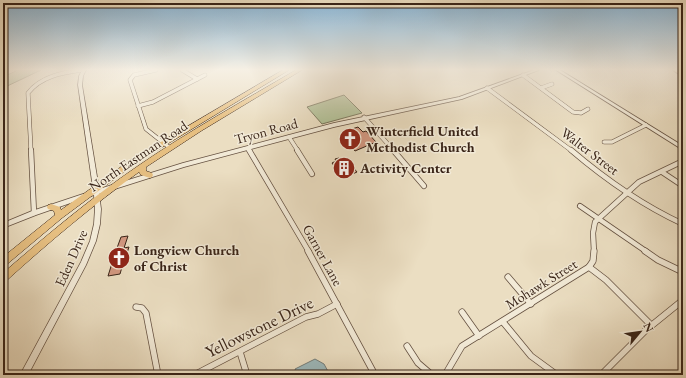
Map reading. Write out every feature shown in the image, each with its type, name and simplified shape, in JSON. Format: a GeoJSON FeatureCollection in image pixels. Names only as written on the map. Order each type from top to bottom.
{"type":"FeatureCollection","features":[{"type":"Feature","properties":{"kind":"main road","name":"North Eastman Road"},"geometry":{"type":"LineString","coordinates":[[5,274],[70,219],[97,193],[163,142],[256,88]]}},
{"type":"Feature","properties":{"kind":"main road","name":"North Eastman Road"},"geometry":{"type":"LineString","coordinates":[[3,262],[85,196],[113,187],[170,148],[269,88]]}},
{"type":"Feature","properties":{"kind":"main road"},"geometry":{"type":"LineString","coordinates":[[213,113],[220,117]]}},
{"type":"Feature","properties":{"kind":"main road"},"geometry":{"type":"LineString","coordinates":[[142,166],[144,173],[150,175]]}},
{"type":"Feature","properties":{"kind":"main road"},"geometry":{"type":"LineString","coordinates":[[51,207],[57,209],[59,216]]}},
{"type":"Feature","properties":{"kind":"street"},"geometry":{"type":"LineString","coordinates":[[32,88],[28,93],[34,213]]}},
{"type":"Feature","properties":{"kind":"street","name":"Eden Drive"},"geometry":{"type":"LineString","coordinates":[[24,375],[90,251],[97,224],[97,193],[80,88]]}},
{"type":"Feature","properties":{"kind":"street"},"geometry":{"type":"LineString","coordinates":[[133,88],[147,130],[170,148]]}},
{"type":"Feature","properties":{"kind":"street"},"geometry":{"type":"LineString","coordinates":[[138,106],[153,102],[180,88]]}},
{"type":"Feature","properties":{"kind":"street","name":"Tryon Road"},"geometry":{"type":"LineString","coordinates":[[113,187],[150,175],[289,137],[364,118],[449,100],[487,88]]}},
{"type":"Feature","properties":{"kind":"street","name":"Walter Street"},"geometry":{"type":"LineString","coordinates":[[487,88],[561,142],[600,174],[669,218],[683,224]]}},
{"type":"Feature","properties":{"kind":"street"},"geometry":{"type":"LineString","coordinates":[[541,88],[574,112],[580,113],[588,109]]}},
{"type":"Feature","properties":{"kind":"street"},"geometry":{"type":"LineString","coordinates":[[586,88],[683,148]]}},
{"type":"Feature","properties":{"kind":"street"},"geometry":{"type":"LineString","coordinates":[[364,118],[424,186]]}},
{"type":"Feature","properties":{"kind":"street"},"geometry":{"type":"LineString","coordinates":[[604,142],[612,142],[646,125]]}},
{"type":"Feature","properties":{"kind":"street"},"geometry":{"type":"LineString","coordinates":[[289,137],[312,174]]}},
{"type":"Feature","properties":{"kind":"street","name":"Garner Lane"},"geometry":{"type":"LineString","coordinates":[[248,148],[315,263],[375,375]]}},
{"type":"Feature","properties":{"kind":"street"},"geometry":{"type":"LineString","coordinates":[[598,219],[642,181],[683,161]]}},
{"type":"Feature","properties":{"kind":"street"},"geometry":{"type":"LineString","coordinates":[[662,172],[683,186]]}},
{"type":"Feature","properties":{"kind":"street"},"geometry":{"type":"LineString","coordinates":[[3,226],[34,213],[85,196]]}},
{"type":"Feature","properties":{"kind":"street"},"geometry":{"type":"LineString","coordinates":[[580,206],[658,260],[683,272]]}},
{"type":"Feature","properties":{"kind":"street","name":"Mohawk Street"},"geometry":{"type":"LineString","coordinates":[[445,375],[459,350],[589,267],[593,262],[595,253],[593,227],[598,219]]}},
{"type":"Feature","properties":{"kind":"street"},"geometry":{"type":"LineString","coordinates":[[589,267],[606,280],[651,325]]}},
{"type":"Feature","properties":{"kind":"street"},"geometry":{"type":"LineString","coordinates":[[508,277],[531,304]]}},
{"type":"Feature","properties":{"kind":"street"},"geometry":{"type":"LineString","coordinates":[[601,375],[651,325],[683,300]]}},
{"type":"Feature","properties":{"kind":"street","name":"Yellowstone Drive"},"geometry":{"type":"LineString","coordinates":[[194,375],[308,316],[318,314],[337,304]]}},
{"type":"Feature","properties":{"kind":"street"},"geometry":{"type":"LineString","coordinates":[[136,307],[142,308],[146,313],[158,375]]}},
{"type":"Feature","properties":{"kind":"street"},"geometry":{"type":"LineString","coordinates":[[462,312],[480,336]]}},
{"type":"Feature","properties":{"kind":"street"},"geometry":{"type":"LineString","coordinates":[[503,322],[531,356],[557,375]]}},
{"type":"Feature","properties":{"kind":"street"},"geometry":{"type":"LineString","coordinates":[[407,346],[419,365],[432,375]]}},
{"type":"Feature","properties":{"kind":"street"},"geometry":{"type":"LineString","coordinates":[[240,352],[247,375]]}},
{"type":"Feature","properties":{"kind":"green space"},"geometry":{"type":"Polygon","coordinates":[[[344,95],[362,113],[322,124],[307,107],[344,95]]]}},
{"type":"Feature","properties":{"kind":"water"},"geometry":{"type":"Polygon","coordinates":[[[315,359],[324,364],[330,375],[295,375],[295,369],[315,359]]]}},
{"type":"Feature","properties":{"kind":"building","name":"Winterfield United Methodist Church"},"geometry":{"type":"Polygon","coordinates":[[[358,127],[363,132],[366,131],[376,142],[355,151],[344,137],[356,133],[352,129],[358,127]]]}},
{"type":"Feature","properties":{"kind":"building","name":"Activity Center"},"geometry":{"type":"Polygon","coordinates":[[[345,158],[357,172],[343,178],[332,163],[336,161],[335,159],[345,158]]]}},
{"type":"Feature","properties":{"kind":"building","name":"Longview Church of Christ"},"geometry":{"type":"Polygon","coordinates":[[[128,236],[124,248],[129,247],[126,256],[128,255],[127,260],[124,260],[120,274],[108,276],[113,260],[109,260],[113,249],[117,248],[121,237],[128,236]]]}},
{"type":"Feature","properties":{"kind":"place","name":"Winterfield United Methodist Church"},"geometry":{"type":"Point","coordinates":[350,139]}},
{"type":"Feature","properties":{"kind":"place","name":"Activity Center"},"geometry":{"type":"Point","coordinates":[344,168]}},
{"type":"Feature","properties":{"kind":"place","name":"Longview Church of Christ"},"geometry":{"type":"Point","coordinates":[119,258]}}]}
